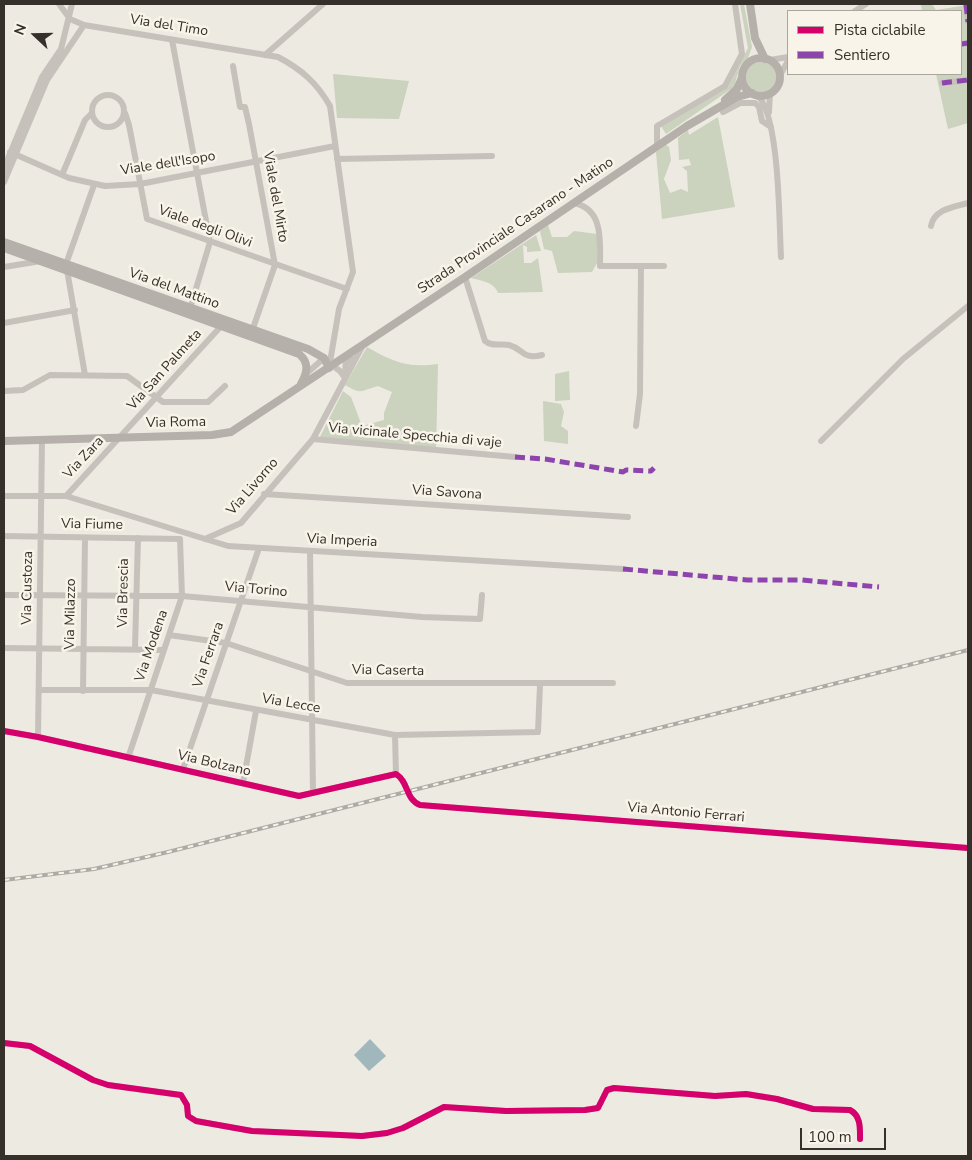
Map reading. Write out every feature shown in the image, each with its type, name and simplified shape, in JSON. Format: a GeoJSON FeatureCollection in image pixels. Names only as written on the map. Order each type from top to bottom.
{"type":"FeatureCollection","features":[{"type":"Feature","properties":{"kind":"main road"},"geometry":{"type":"LineString","coordinates":[[750,4],[755,38],[768,59],[777,66],[780,75],[778,86],[770,93]]}},
{"type":"Feature","properties":{"kind":"main road","name":"Strada Provinciale Casarano - Matino"},"geometry":{"type":"LineString","coordinates":[[721,109],[737,89],[743,77],[746,66],[750,62],[755,38]]}},
{"type":"Feature","properties":{"kind":"main road"},"geometry":{"type":"LineString","coordinates":[[750,62],[768,59]]}},
{"type":"Feature","properties":{"kind":"main road"},"geometry":{"type":"LineString","coordinates":[[743,77],[744,84],[754,94]]}},
{"type":"Feature","properties":{"kind":"main road","name":"Strada Provinciale Casarano - Matino"},"geometry":{"type":"LineString","coordinates":[[331,367],[657,145],[721,109],[738,97],[770,93]]}},
{"type":"Feature","properties":{"kind":"main road","name":"Via del Mattino"},"geometry":{"type":"LineString","coordinates":[[4,242],[42,259]]}},
{"type":"Feature","properties":{"kind":"main road","name":"Via del Mattino"},"geometry":{"type":"LineString","coordinates":[[4,248],[42,259],[251,332],[308,349],[324,358]]}},
{"type":"Feature","properties":{"kind":"main road","name":"Via del Mattino"},"geometry":{"type":"LineString","coordinates":[[251,332],[299,354],[307,365],[306,374]]}},
{"type":"Feature","properties":{"kind":"main road"},"geometry":{"type":"LineString","coordinates":[[324,358],[331,367]]}},
{"type":"Feature","properties":{"kind":"main road","name":"Via Roma"},"geometry":{"type":"LineString","coordinates":[[4,441],[122,436],[212,435],[231,432],[301,384],[331,367]]}},
{"type":"Feature","properties":{"kind":"main road"},"geometry":{"type":"LineString","coordinates":[[301,384],[306,374]]}},
{"type":"Feature","properties":{"kind":"street"},"geometry":{"type":"LineString","coordinates":[[59,4],[70,19]]}},
{"type":"Feature","properties":{"kind":"street"},"geometry":{"type":"LineString","coordinates":[[4,182],[12,153],[42,77],[61,49],[70,19],[72,4]]}},
{"type":"Feature","properties":{"kind":"street"},"geometry":{"type":"LineString","coordinates":[[265,55],[323,4]]}},
{"type":"Feature","properties":{"kind":"street"},"geometry":{"type":"LineString","coordinates":[[657,145],[657,126],[725,86],[742,54],[735,4]]}},
{"type":"Feature","properties":{"kind":"street"},"geometry":{"type":"LineString","coordinates":[[966,4],[968,22]]}},
{"type":"Feature","properties":{"kind":"street","name":"Via del Timo"},"geometry":{"type":"LineString","coordinates":[[70,19],[84,26],[278,57],[303,71],[323,93],[330,106],[335,146]]}},
{"type":"Feature","properties":{"kind":"street"},"geometry":{"type":"LineString","coordinates":[[4,168],[47,80],[84,26]]}},
{"type":"Feature","properties":{"kind":"street"},"geometry":{"type":"LineString","coordinates":[[172,40],[210,242],[189,311]]}},
{"type":"Feature","properties":{"kind":"street"},"geometry":{"type":"LineString","coordinates":[[768,59],[787,57]]}},
{"type":"Feature","properties":{"kind":"street"},"geometry":{"type":"LineString","coordinates":[[780,75],[787,63]]}},
{"type":"Feature","properties":{"kind":"street","name":"Viale del Mirto"},"geometry":{"type":"LineString","coordinates":[[233,66],[240,107],[245,107],[275,265],[251,332]]}},
{"type":"Feature","properties":{"kind":"street"},"geometry":{"type":"LineString","coordinates":[[942,83],[968,80]]}},
{"type":"Feature","properties":{"kind":"street"},"geometry":{"type":"LineString","coordinates":[[770,93],[770,124]]}},
{"type":"Feature","properties":{"kind":"street"},"geometry":{"type":"LineString","coordinates":[[62,175],[85,120],[92,112],[94,102],[103,95],[108,94],[122,102],[129,125],[140,184]]}},
{"type":"Feature","properties":{"kind":"street"},"geometry":{"type":"LineString","coordinates":[[754,94],[763,100],[774,134],[781,257]]}},
{"type":"Feature","properties":{"kind":"street"},"geometry":{"type":"LineString","coordinates":[[721,109],[740,102],[755,103],[759,107],[762,122],[770,124]]}},
{"type":"Feature","properties":{"kind":"street"},"geometry":{"type":"LineString","coordinates":[[92,112],[96,122],[105,127],[120,122],[124,113]]}},
{"type":"Feature","properties":{"kind":"street"},"geometry":{"type":"LineString","coordinates":[[335,146],[353,272],[339,309],[331,367],[340,370],[345,379]]}},
{"type":"Feature","properties":{"kind":"street","name":"Viale dell'Isopo"},"geometry":{"type":"LineString","coordinates":[[12,153],[62,175],[94,185],[140,184],[335,146]]}},
{"type":"Feature","properties":{"kind":"street"},"geometry":{"type":"LineString","coordinates":[[337,159],[492,156]]}},
{"type":"Feature","properties":{"kind":"street","name":"Viale degli Olivi"},"geometry":{"type":"LineString","coordinates":[[140,184],[147,219],[347,289]]}},
{"type":"Feature","properties":{"kind":"street"},"geometry":{"type":"LineString","coordinates":[[85,375],[67,268],[94,185]]}},
{"type":"Feature","properties":{"kind":"street"},"geometry":{"type":"LineString","coordinates":[[574,203],[583,204],[595,215],[600,235],[600,266],[664,266]]}},
{"type":"Feature","properties":{"kind":"street"},"geometry":{"type":"LineString","coordinates":[[931,226],[935,216],[942,211],[968,203]]}},
{"type":"Feature","properties":{"kind":"street"},"geometry":{"type":"LineString","coordinates":[[4,267],[42,259]]}},
{"type":"Feature","properties":{"kind":"street"},"geometry":{"type":"LineString","coordinates":[[636,426],[640,394],[641,266]]}},
{"type":"Feature","properties":{"kind":"street"},"geometry":{"type":"LineString","coordinates":[[465,277],[485,341],[489,344],[508,345],[526,356],[542,355]]}},
{"type":"Feature","properties":{"kind":"street"},"geometry":{"type":"LineString","coordinates":[[821,441],[903,359],[968,306]]}},
{"type":"Feature","properties":{"kind":"street"},"geometry":{"type":"LineString","coordinates":[[4,323],[75,310]]}},
{"type":"Feature","properties":{"kind":"street","name":"Via San Palmeta"},"geometry":{"type":"LineString","coordinates":[[122,436],[224,323]]}},
{"type":"Feature","properties":{"kind":"street","name":"Via Livorno"},"geometry":{"type":"LineString","coordinates":[[205,539],[241,523],[313,439],[363,345]]}},
{"type":"Feature","properties":{"kind":"street"},"geometry":{"type":"LineString","coordinates":[[345,379],[346,356],[351,358],[352,367]]}},
{"type":"Feature","properties":{"kind":"street"},"geometry":{"type":"LineString","coordinates":[[306,374],[324,358]]}},
{"type":"Feature","properties":{"kind":"street"},"geometry":{"type":"LineString","coordinates":[[4,391],[24,390],[50,375],[127,376],[164,402],[208,402],[225,386]]}},
{"type":"Feature","properties":{"kind":"street","name":"Via Zara"},"geometry":{"type":"LineString","coordinates":[[4,496],[66,496],[122,436]]}},
{"type":"Feature","properties":{"kind":"street","name":"Via Custoza"},"geometry":{"type":"LineString","coordinates":[[38,737],[42,439]]}},
{"type":"Feature","properties":{"kind":"street","name":"Via vicinale Specchia di vaje"},"geometry":{"type":"LineString","coordinates":[[313,439],[515,457]]}},
{"type":"Feature","properties":{"kind":"street","name":"Via Savona"},"geometry":{"type":"LineString","coordinates":[[264,494],[628,517]]}},
{"type":"Feature","properties":{"kind":"street","name":"Via Imperia"},"geometry":{"type":"LineString","coordinates":[[66,496],[228,546],[623,569]]}},
{"type":"Feature","properties":{"kind":"street","name":"Via Fiume"},"geometry":{"type":"LineString","coordinates":[[4,536],[180,539]]}},
{"type":"Feature","properties":{"kind":"street","name":"Via Milazzo"},"geometry":{"type":"LineString","coordinates":[[83,691],[85,538]]}},
{"type":"Feature","properties":{"kind":"street","name":"Via Brescia"},"geometry":{"type":"LineString","coordinates":[[136,648],[138,538]]}},
{"type":"Feature","properties":{"kind":"street","name":"Via Modena"},"geometry":{"type":"LineString","coordinates":[[128,758],[182,596],[180,539]]}},
{"type":"Feature","properties":{"kind":"street","name":"Via Ferrara"},"geometry":{"type":"LineString","coordinates":[[183,769],[259,548]]}},
{"type":"Feature","properties":{"kind":"street"},"geometry":{"type":"LineString","coordinates":[[310,551],[313,793]]}},
{"type":"Feature","properties":{"kind":"street","name":"Via Torino"},"geometry":{"type":"LineString","coordinates":[[4,595],[84,597],[182,596],[311,608],[480,620],[482,594]]}},
{"type":"Feature","properties":{"kind":"street","name":"Via Caserta"},"geometry":{"type":"LineString","coordinates":[[169,634],[226,643],[347,683],[540,685],[613,683]]}},
{"type":"Feature","properties":{"kind":"street"},"geometry":{"type":"LineString","coordinates":[[4,648],[136,648],[164,650]]}},
{"type":"Feature","properties":{"kind":"street","name":"Via Lecce"},"geometry":{"type":"LineString","coordinates":[[39,690],[151,690],[256,711],[396,735],[538,732],[540,685]]}},
{"type":"Feature","properties":{"kind":"street"},"geometry":{"type":"LineString","coordinates":[[244,783],[256,711]]}},
{"type":"Feature","properties":{"kind":"street","name":"Via Bolzano"},"geometry":{"type":"LineString","coordinates":[[4,731],[299,796],[396,774]]}},
{"type":"Feature","properties":{"kind":"street"},"geometry":{"type":"LineString","coordinates":[[396,735],[396,774]]}},
{"type":"Feature","properties":{"kind":"street","name":"Via Antonio Ferrari"},"geometry":{"type":"LineString","coordinates":[[396,774],[404,782],[412,800],[420,805],[968,848]]}},
{"type":"Feature","properties":{"kind":"street"},"geometry":{"type":"LineString","coordinates":[[4,1043],[30,1046],[93,1080],[108,1085],[181,1095],[187,1105],[188,1116],[196,1121],[252,1131],[362,1136],[387,1133],[403,1128],[444,1107],[524,1112],[585,1110],[598,1108],[606,1090],[614,1088],[715,1096],[746,1094],[777,1099],[813,1109],[850,1110],[856,1113],[860,1122],[860,1139]]}},
{"type":"Feature","properties":{"kind":"green space"},"geometry":{"type":"Polygon","coordinates":[[[740,4],[744,4],[752,47],[748,58],[740,66],[734,87],[666,134],[661,126],[728,87],[748,48],[740,4]]]}},
{"type":"Feature","properties":{"kind":"green space"},"geometry":{"type":"Polygon","coordinates":[[[921,4],[932,4],[936,10],[922,10],[921,4]]]}},
{"type":"Feature","properties":{"kind":"green space"},"geometry":{"type":"Polygon","coordinates":[[[968,5],[968,123],[948,129],[936,75],[962,75],[962,10],[936,10],[968,5]]]}},
{"type":"Feature","properties":{"kind":"green space"},"geometry":{"type":"Polygon","coordinates":[[[761,62],[767,63],[775,71],[775,83],[767,91],[761,92],[755,91],[747,83],[746,77],[747,71],[755,63],[761,62]]]}},
{"type":"Feature","properties":{"kind":"green space"},"geometry":{"type":"Polygon","coordinates":[[[333,74],[409,81],[399,119],[337,118],[333,74]]]}},
{"type":"Feature","properties":{"kind":"green space"},"geometry":{"type":"Polygon","coordinates":[[[718,117],[735,207],[662,219],[656,152],[666,145],[669,147],[671,160],[664,179],[670,193],[681,189],[688,192],[687,171],[682,167],[691,165],[689,159],[679,160],[678,138],[688,130],[689,135],[718,117]]]}},
{"type":"Feature","properties":{"kind":"green space"},"geometry":{"type":"Polygon","coordinates":[[[548,225],[552,237],[567,237],[574,231],[597,234],[597,263],[592,272],[558,273],[552,251],[544,249],[540,231],[548,225]]]}},
{"type":"Feature","properties":{"kind":"green space"},"geometry":{"type":"Polygon","coordinates":[[[536,235],[541,251],[527,252],[527,247],[523,245],[524,263],[531,263],[538,258],[543,292],[498,293],[491,284],[471,278],[536,235]]]}},
{"type":"Feature","properties":{"kind":"green space"},"geometry":{"type":"Polygon","coordinates":[[[367,347],[400,363],[417,365],[438,364],[436,450],[320,437],[343,391],[351,397],[362,426],[384,420],[384,413],[392,392],[378,386],[358,391],[345,385],[367,347]]]}},
{"type":"Feature","properties":{"kind":"green space"},"geometry":{"type":"Polygon","coordinates":[[[569,371],[570,400],[555,401],[555,374],[569,371]]]}},
{"type":"Feature","properties":{"kind":"green space"},"geometry":{"type":"Polygon","coordinates":[[[543,401],[561,404],[564,412],[561,426],[568,431],[568,444],[544,441],[543,401]]]}},
{"type":"Feature","properties":{"kind":"water"},"geometry":{"type":"Polygon","coordinates":[[[370,1039],[386,1056],[369,1071],[354,1055],[370,1039]]]}},
{"type":"Feature","properties":{"kind":"railway"},"geometry":{"type":"LineString","coordinates":[[4,880],[94,869],[168,852],[968,650]]}},
{"type":"Feature","properties":{"kind":"marked path"},"geometry":{"type":"LineString","coordinates":[[966,4],[968,22]]}},
{"type":"Feature","properties":{"kind":"marked path"},"geometry":{"type":"LineString","coordinates":[[962,44],[968,43]]}},
{"type":"Feature","properties":{"kind":"marked path"},"geometry":{"type":"LineString","coordinates":[[942,83],[968,80]]}},
{"type":"Feature","properties":{"kind":"marked path"},"geometry":{"type":"LineString","coordinates":[[515,457],[545,459],[623,472],[626,470],[651,471],[654,468]]}},
{"type":"Feature","properties":{"kind":"marked path"},"geometry":{"type":"LineString","coordinates":[[623,569],[747,580],[802,580],[879,587]]}},
{"type":"Feature","properties":{"kind":"cycle path"},"geometry":{"type":"LineString","coordinates":[[4,731],[299,796],[396,774],[403,781],[412,799],[420,805],[968,848]]}},
{"type":"Feature","properties":{"kind":"cycle path"},"geometry":{"type":"LineString","coordinates":[[4,1043],[30,1046],[93,1080],[108,1085],[181,1095],[187,1105],[188,1116],[196,1121],[252,1131],[362,1136],[387,1133],[403,1128],[444,1107],[506,1111],[585,1110],[598,1108],[607,1090],[614,1088],[715,1096],[746,1094],[777,1099],[813,1109],[850,1110],[858,1119],[860,1139]]}}]}
